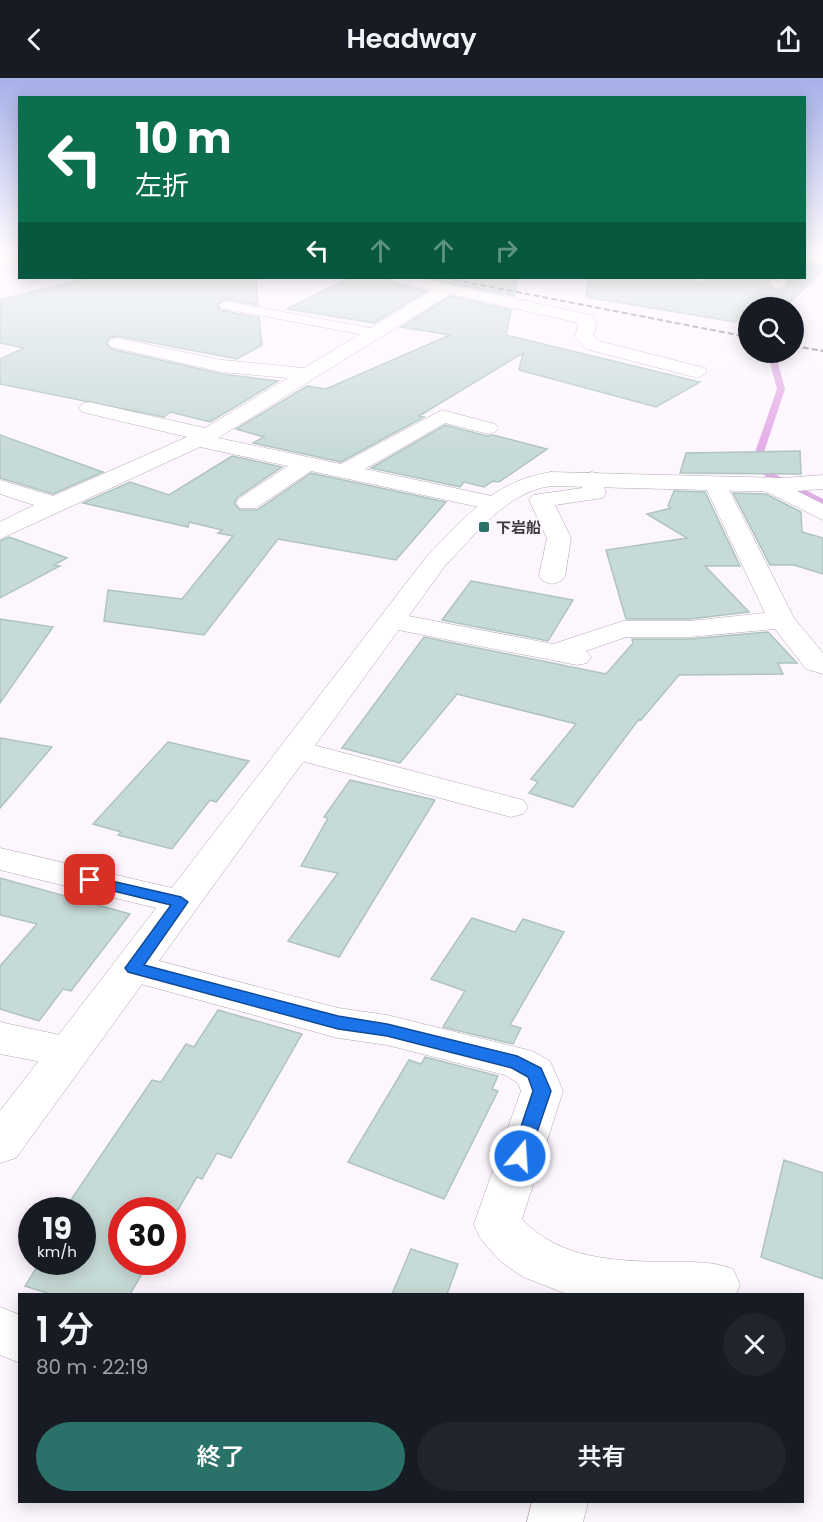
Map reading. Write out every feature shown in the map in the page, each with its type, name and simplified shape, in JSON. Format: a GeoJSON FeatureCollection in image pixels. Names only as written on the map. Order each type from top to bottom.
{"type":"FeatureCollection","features":[{"type":"Feature","properties":{"kind":"street"},"geometry":{"type":"LineString","coordinates":[[0,532],[54,504],[203,438],[395,320]]}},
{"type":"Feature","properties":{"kind":"street"},"geometry":{"type":"LineString","coordinates":[[586,320],[588,324],[584,336],[592,345],[698,372]]}},
{"type":"Feature","properties":{"kind":"street"},"geometry":{"type":"LineString","coordinates":[[117,343],[222,366],[306,374]]}},
{"type":"Feature","properties":{"kind":"street"},"geometry":{"type":"LineString","coordinates":[[630,378],[659,362]]}},
{"type":"Feature","properties":{"kind":"street"},"geometry":{"type":"LineString","coordinates":[[89,408],[343,472],[493,503]]}},
{"type":"Feature","properties":{"kind":"street"},"geometry":{"type":"LineString","coordinates":[[343,472],[442,416],[488,428]]}},
{"type":"Feature","properties":{"kind":"street"},"geometry":{"type":"LineString","coordinates":[[248,503],[307,463]]}},
{"type":"Feature","properties":{"kind":"street"},"geometry":{"type":"LineString","coordinates":[[0,1145],[131,967],[133,968],[298,750],[436,561],[493,503],[530,482],[551,479],[796,484],[823,513]]}},
{"type":"Feature","properties":{"kind":"street"},"geometry":{"type":"LineString","coordinates":[[552,576],[559,538],[542,500],[595,492],[592,479]]}},
{"type":"Feature","properties":{"kind":"street"},"geometry":{"type":"LineString","coordinates":[[715,483],[782,620],[816,663],[823,665]]}},
{"type":"Feature","properties":{"kind":"street"},"geometry":{"type":"LineString","coordinates":[[0,487],[54,504]]}},
{"type":"Feature","properties":{"kind":"street"},"geometry":{"type":"LineString","coordinates":[[556,652],[623,629],[690,629],[782,620]]}},
{"type":"Feature","properties":{"kind":"street"},"geometry":{"type":"LineString","coordinates":[[393,621],[588,659]]}},
{"type":"Feature","properties":{"kind":"street"},"geometry":{"type":"LineString","coordinates":[[298,750],[511,807]]}},
{"type":"Feature","properties":{"kind":"street"},"geometry":{"type":"LineString","coordinates":[[0,859],[181,902]]}},
{"type":"Feature","properties":{"kind":"street"},"geometry":{"type":"LineString","coordinates":[[133,968],[338,1023],[387,1030],[517,1062],[535,1073],[542,1091],[497,1224],[509,1242],[563,1270],[609,1283],[716,1285]]}},
{"type":"Feature","properties":{"kind":"street"},"geometry":{"type":"LineString","coordinates":[[0,1038],[68,1051]]}},
{"type":"Feature","properties":{"kind":"street"},"geometry":{"type":"LineString","coordinates":[[0,1331],[18,1338]]}},
{"type":"Feature","properties":{"kind":"street"},"geometry":{"type":"LineString","coordinates":[[555,1522],[560,1503]]}},
{"type":"Feature","properties":{"kind":"lane"},"geometry":{"type":"LineString","coordinates":[[307,320],[375,333]]}},
{"type":"Feature","properties":{"kind":"building"},"geometry":{"type":"Polygon","coordinates":[[[0,320],[259,320],[262,345],[237,359],[117,336],[109,338],[106,343],[111,349],[222,374],[278,381],[210,422],[171,412],[164,417],[0,384],[0,359],[24,348],[0,343],[0,320]]]}},
{"type":"Feature","properties":{"kind":"building"},"geometry":{"type":"Polygon","coordinates":[[[358,320],[378,320],[374,323],[358,320]]]}},
{"type":"Feature","properties":{"kind":"building"},"geometry":{"type":"Polygon","coordinates":[[[411,320],[509,320],[506,335],[700,382],[656,407],[519,370],[523,353],[419,416],[424,417],[341,462],[253,443],[264,437],[236,429],[307,386],[326,389],[450,335],[401,327],[411,320]]]}},
{"type":"Feature","properties":{"kind":"building"},"geometry":{"type":"Polygon","coordinates":[[[445,425],[547,449],[499,482],[493,481],[484,487],[464,482],[460,487],[371,468],[445,425]]]}},
{"type":"Feature","properties":{"kind":"building"},"geometry":{"type":"Polygon","coordinates":[[[0,435],[103,472],[53,494],[0,478],[0,435]]]}},
{"type":"Feature","properties":{"kind":"building"},"geometry":{"type":"Polygon","coordinates":[[[800,451],[801,474],[680,473],[686,453],[800,451]]]}},
{"type":"Feature","properties":{"kind":"building"},"geometry":{"type":"Polygon","coordinates":[[[232,456],[282,467],[238,497],[234,503],[240,510],[257,510],[311,473],[446,502],[396,560],[278,539],[204,635],[104,621],[108,590],[182,599],[233,536],[218,533],[222,530],[189,522],[188,527],[83,503],[130,482],[169,495],[232,456]]]}},
{"type":"Feature","properties":{"kind":"building"},"geometry":{"type":"Polygon","coordinates":[[[674,491],[705,492],[740,566],[705,566],[749,612],[690,619],[626,619],[606,550],[687,538],[647,514],[671,508],[668,506],[674,491]]]}},
{"type":"Feature","properties":{"kind":"building"},"geometry":{"type":"Polygon","coordinates":[[[733,493],[766,494],[801,512],[802,532],[823,538],[823,574],[794,565],[770,565],[733,493]]]}},
{"type":"Feature","properties":{"kind":"building"},"geometry":{"type":"Polygon","coordinates":[[[9,537],[67,558],[54,565],[60,566],[0,598],[0,541],[9,537]]]}},
{"type":"Feature","properties":{"kind":"building"},"geometry":{"type":"Polygon","coordinates":[[[471,581],[573,600],[548,641],[442,620],[471,581]]]}},
{"type":"Feature","properties":{"kind":"building"},"geometry":{"type":"Polygon","coordinates":[[[0,619],[53,627],[0,703],[0,619]]]}},
{"type":"Feature","properties":{"kind":"building"},"geometry":{"type":"Polygon","coordinates":[[[768,632],[797,663],[778,663],[783,674],[679,675],[641,720],[639,719],[573,807],[529,793],[538,782],[531,779],[576,724],[457,694],[400,763],[342,748],[424,637],[606,674],[633,643],[632,639],[690,639],[768,632]]]}},
{"type":"Feature","properties":{"kind":"building"},"geometry":{"type":"Polygon","coordinates":[[[0,738],[52,747],[0,808],[0,738]]]}},
{"type":"Feature","properties":{"kind":"building"},"geometry":{"type":"Polygon","coordinates":[[[168,742],[249,761],[216,802],[210,800],[172,849],[118,835],[121,832],[93,824],[168,742]]]}},
{"type":"Feature","properties":{"kind":"building"},"geometry":{"type":"Polygon","coordinates":[[[350,780],[435,800],[339,957],[288,941],[338,873],[301,866],[328,818],[324,817],[350,780]]]}},
{"type":"Feature","properties":{"kind":"building"},"geometry":{"type":"Polygon","coordinates":[[[0,878],[130,914],[71,991],[63,989],[39,1021],[0,1009],[0,966],[37,924],[0,915],[0,878]]]}},
{"type":"Feature","properties":{"kind":"building"},"geometry":{"type":"Polygon","coordinates":[[[472,918],[515,932],[523,919],[564,932],[510,1025],[521,1028],[513,1044],[443,1027],[465,991],[431,979],[472,918]]]}},
{"type":"Feature","properties":{"kind":"building"},"geometry":{"type":"Polygon","coordinates":[[[218,1010],[302,1034],[231,1158],[217,1153],[202,1179],[197,1177],[185,1197],[108,1197],[108,1275],[141,1275],[131,1293],[47,1293],[25,1286],[32,1275],[96,1275],[96,1197],[73,1197],[152,1080],[161,1082],[186,1044],[194,1047],[218,1010]]]}},
{"type":"Feature","properties":{"kind":"building"},"geometry":{"type":"Polygon","coordinates":[[[425,1057],[498,1076],[492,1089],[498,1091],[444,1199],[348,1162],[409,1060],[421,1064],[425,1057]]]}},
{"type":"Feature","properties":{"kind":"building"},"geometry":{"type":"Polygon","coordinates":[[[784,1160],[823,1173],[823,1279],[761,1257],[784,1160]]]}},
{"type":"Feature","properties":{"kind":"building"},"geometry":{"type":"Polygon","coordinates":[[[411,1249],[458,1264],[447,1293],[392,1293],[411,1249]]]}},
{"type":"Feature","properties":{"kind":"waterway"},"geometry":{"type":"LineString","coordinates":[[774,363],[781,389],[756,461],[768,474],[823,503]]}},
{"type":"Feature","properties":{"kind":"railway"},"geometry":{"type":"LineString","coordinates":[[663,320],[738,335]]}},
{"type":"Feature","properties":{"kind":"railway"},"geometry":{"type":"LineString","coordinates":[[804,348],[823,351]]}},
{"type":"Feature","properties":{"kind":"place","name":"下岩船"},"geometry":{"type":"Point","coordinates":[484,527]}},
{"type":"Feature","properties":{"kind":"route"},"geometry":{"type":"LineString","coordinates":[[90,880],[181,902],[133,968],[338,1023],[387,1030],[517,1062],[535,1073],[542,1091],[520,1156]]}}]}
